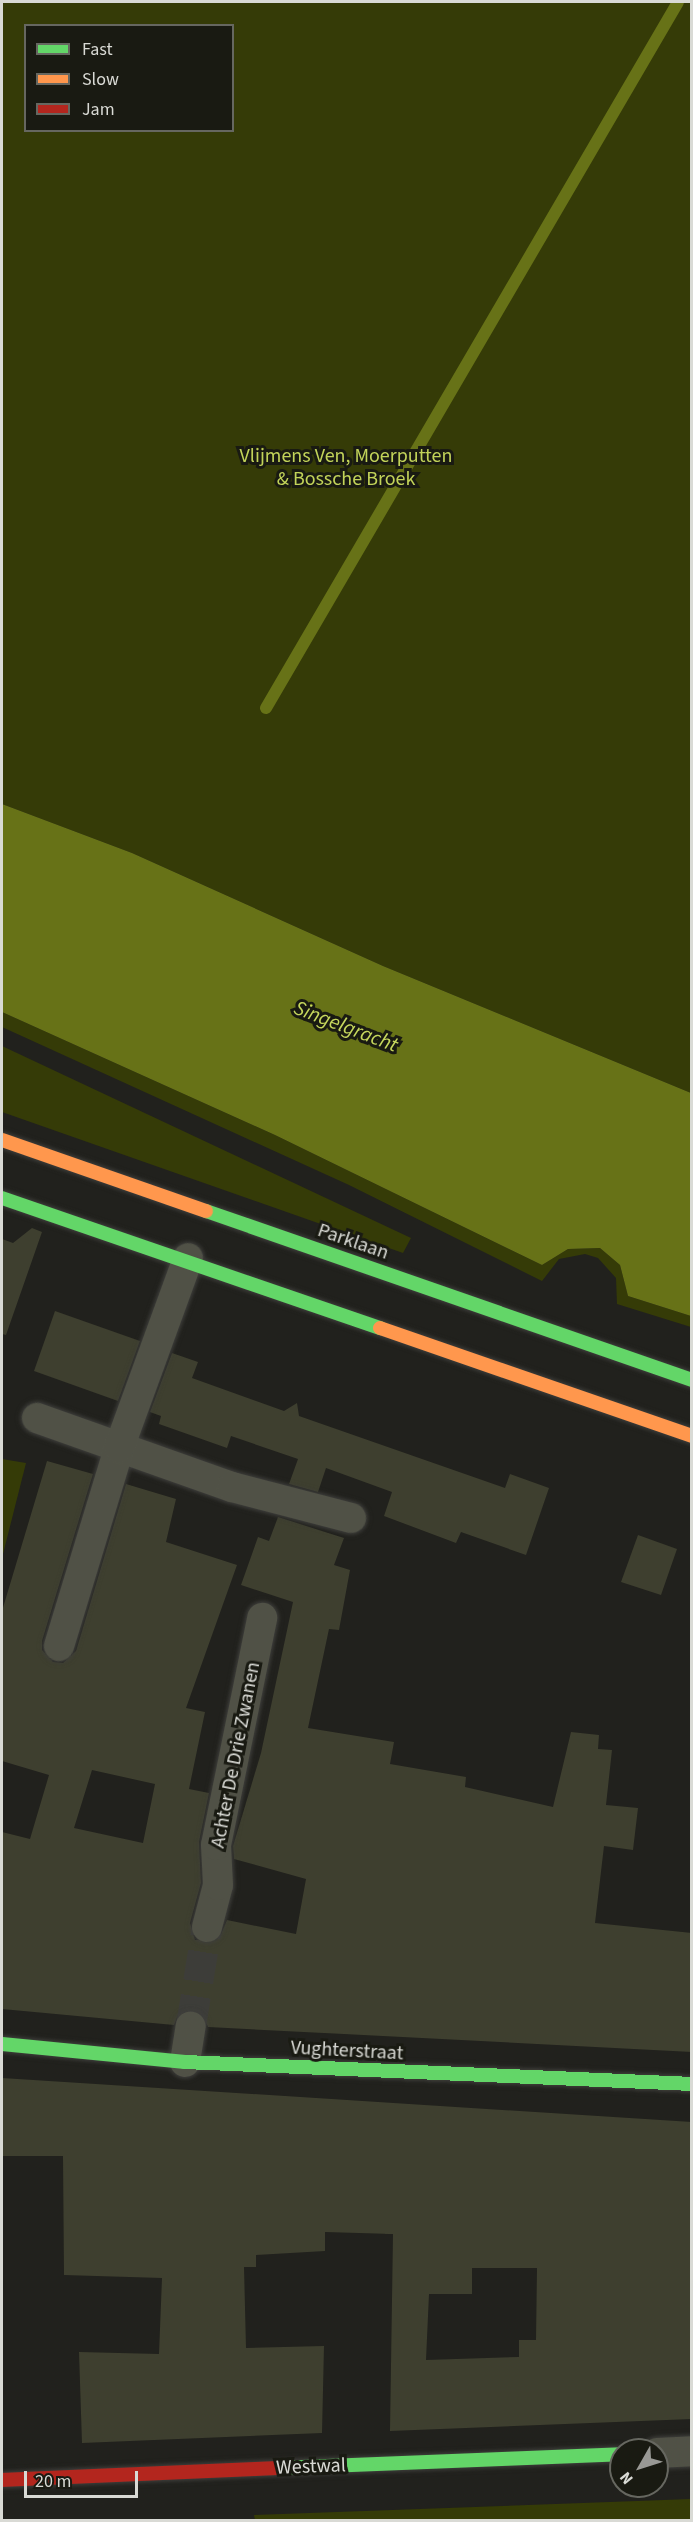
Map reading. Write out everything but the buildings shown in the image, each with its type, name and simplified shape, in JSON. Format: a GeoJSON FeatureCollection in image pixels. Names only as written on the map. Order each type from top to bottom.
{"type":"FeatureCollection","features":[{"type":"Feature","properties":{"kind":"street","name":"Parklaan"},"geometry":{"type":"LineString","coordinates":[[2,1140],[692,1380]]}},
{"type":"Feature","properties":{"kind":"street"},"geometry":{"type":"LineString","coordinates":[[2,1197],[188,1258],[692,1436]]}},
{"type":"Feature","properties":{"kind":"street"},"geometry":{"type":"LineString","coordinates":[[59,1646],[119,1448],[188,1258]]}},
{"type":"Feature","properties":{"kind":"street"},"geometry":{"type":"LineString","coordinates":[[37,1418],[232,1487],[351,1518]]}},
{"type":"Feature","properties":{"kind":"street","name":"Achter De Drie Zwanen"},"geometry":{"type":"LineString","coordinates":[[207,1927],[218,1885],[216,1845],[262,1618]]}},
{"type":"Feature","properties":{"kind":"street"},"geometry":{"type":"LineString","coordinates":[[185,2062],[191,2026]]}},
{"type":"Feature","properties":{"kind":"street","name":"Vughterstraat"},"geometry":{"type":"LineString","coordinates":[[2,2044],[185,2062],[692,2084]]}},
{"type":"Feature","properties":{"kind":"street"},"geometry":{"type":"LineString","coordinates":[[669,2452],[692,2451]]}},
{"type":"Feature","properties":{"kind":"street","name":"Westwal"},"geometry":{"type":"LineString","coordinates":[[2,2480],[609,2455]]}},
{"type":"Feature","properties":{"kind":"green space","name":"Vlijmens Ven, Moerputten & Bossche Broek"},"geometry":{"type":"Polygon","coordinates":[[[2,2],[691,2],[691,1093],[383,966],[132,853],[2,804],[2,2]]]}},
{"type":"Feature","properties":{"kind":"green space"},"geometry":{"type":"Polygon","coordinates":[[[2,1012],[275,1135],[542,1265],[568,1249],[600,1248],[620,1265],[628,1296],[691,1316],[691,1327],[617,1304],[616,1278],[598,1258],[585,1254],[559,1259],[542,1281],[349,1185],[2,1027],[2,1012]]]}},
{"type":"Feature","properties":{"kind":"green space"},"geometry":{"type":"Polygon","coordinates":[[[2,1046],[411,1238],[403,1253],[2,1112],[2,1046]]]}},
{"type":"Feature","properties":{"kind":"green space"},"geometry":{"type":"Polygon","coordinates":[[[2,1459],[26,1463],[2,1558],[2,1459]]]}},
{"type":"Feature","properties":{"kind":"green space"},"geometry":{"type":"Polygon","coordinates":[[[691,2499],[691,2520],[255,2520],[254,2515],[691,2499]]]}},
{"type":"Feature","properties":{"kind":"water","name":"Singelgracht"},"geometry":{"type":"Polygon","coordinates":[[[2,804],[132,853],[383,966],[691,1093],[691,1316],[628,1296],[620,1265],[600,1248],[568,1249],[542,1265],[275,1135],[2,1012],[2,804]]]}},
{"type":"Feature","properties":{"kind":"waterway"},"geometry":{"type":"LineString","coordinates":[[266,708],[678,2]]}},
{"type":"Feature","properties":{"kind":"tunnel"},"geometry":{"type":"LineString","coordinates":[[191,2026],[207,1927]]}},
{"type":"Feature","properties":{"kind":"traffic: fast"},"geometry":{"type":"LineString","coordinates":[[2,1198],[380,1328]]}},
{"type":"Feature","properties":{"kind":"traffic: fast"},"geometry":{"type":"LineString","coordinates":[[206,1211],[692,1380]]}},
{"type":"Feature","properties":{"kind":"traffic: fast"},"geometry":{"type":"LineString","coordinates":[[2,2044],[185,2062],[692,2084]]}},
{"type":"Feature","properties":{"kind":"traffic: fast"},"geometry":{"type":"LineString","coordinates":[[277,2468],[609,2454]]}},
{"type":"Feature","properties":{"kind":"traffic: slow"},"geometry":{"type":"LineString","coordinates":[[2,1140],[206,1211]]}},
{"type":"Feature","properties":{"kind":"traffic: slow"},"geometry":{"type":"LineString","coordinates":[[380,1328],[692,1436]]}},
{"type":"Feature","properties":{"kind":"traffic: jam"},"geometry":{"type":"LineString","coordinates":[[2,2480],[277,2468]]}}]}
